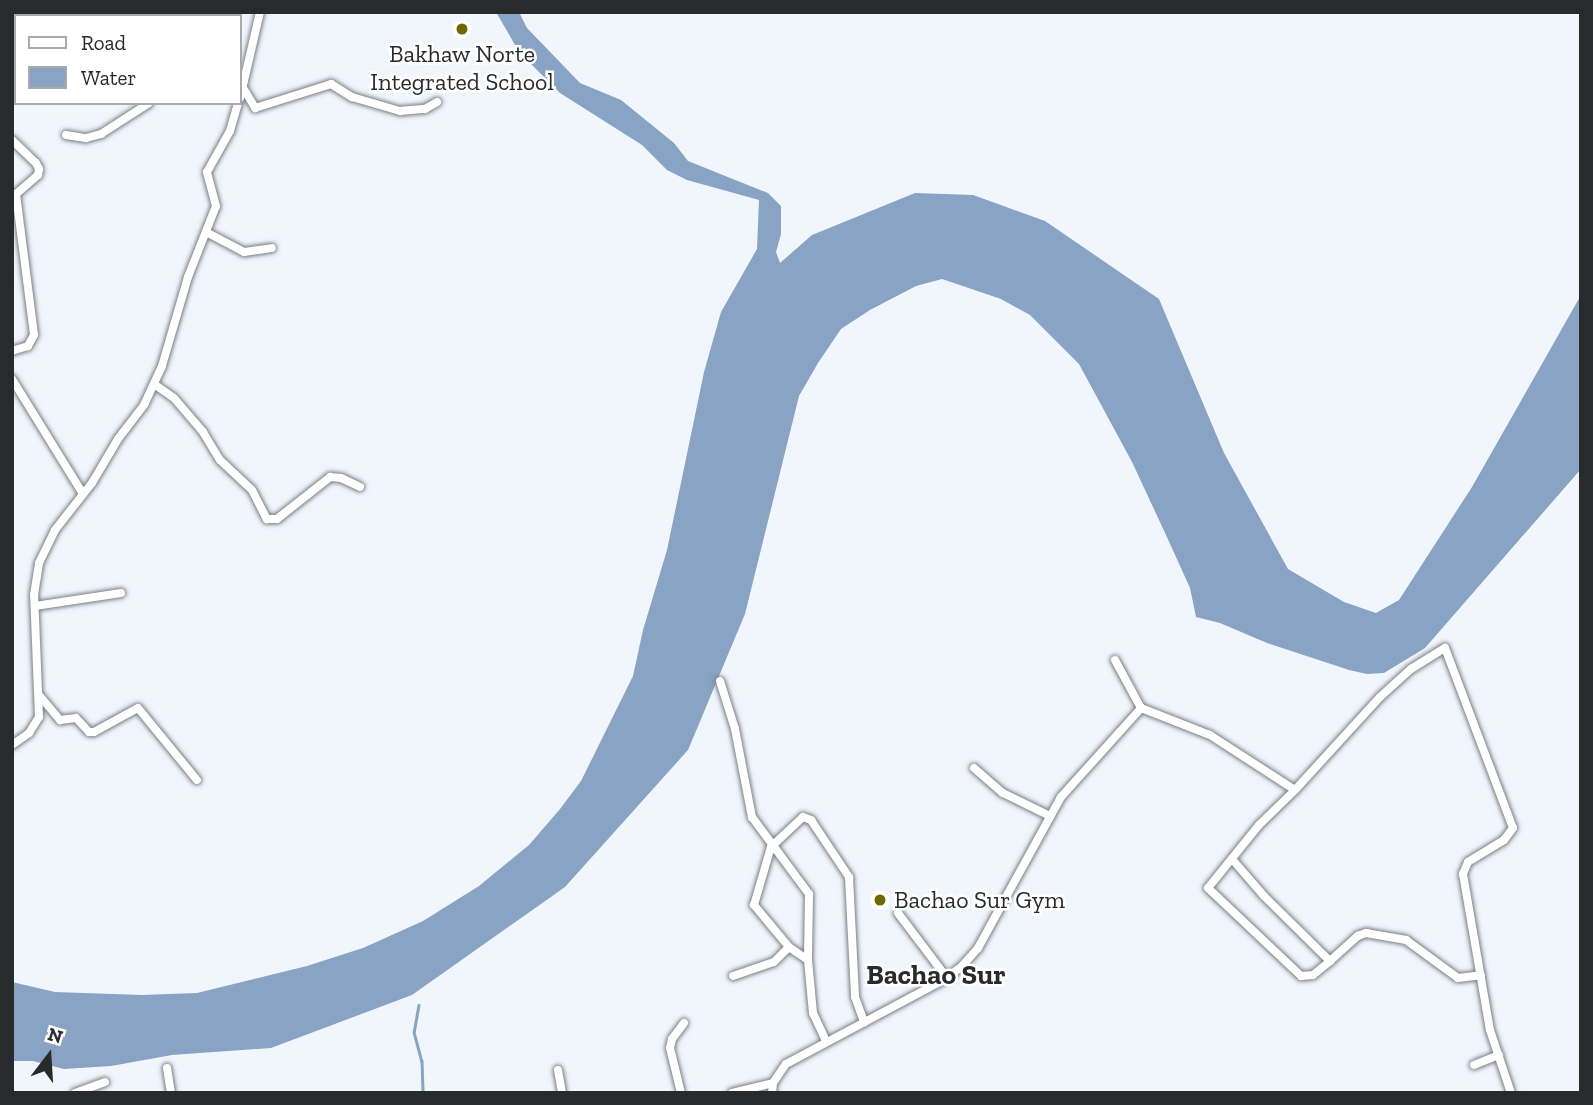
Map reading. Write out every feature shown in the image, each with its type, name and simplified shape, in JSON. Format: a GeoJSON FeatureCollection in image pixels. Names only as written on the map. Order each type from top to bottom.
{"type":"FeatureCollection","features":[{"type":"Feature","properties":{"kind":"street"},"geometry":{"type":"LineString","coordinates":[[260,12],[249,48],[242,86],[255,108],[331,84],[352,97],[400,111],[425,109],[437,102]]}},
{"type":"Feature","properties":{"kind":"street"},"geometry":{"type":"LineString","coordinates":[[242,50],[249,48]]}},
{"type":"Feature","properties":{"kind":"street"},"geometry":{"type":"LineString","coordinates":[[66,135],[86,138],[101,134],[146,105]]}},
{"type":"Feature","properties":{"kind":"street"},"geometry":{"type":"LineString","coordinates":[[12,745],[35,726],[39,695],[34,582],[47,543],[144,405],[154,384],[216,200],[207,180],[207,172],[230,131],[238,105]]}},
{"type":"Feature","properties":{"kind":"street"},"geometry":{"type":"LineString","coordinates":[[12,140],[39,169],[38,175],[16,194],[34,335],[28,346],[12,351]]}},
{"type":"Feature","properties":{"kind":"street"},"geometry":{"type":"LineString","coordinates":[[206,232],[244,251],[272,248]]}},
{"type":"Feature","properties":{"kind":"street"},"geometry":{"type":"LineString","coordinates":[[12,379],[83,494]]}},
{"type":"Feature","properties":{"kind":"street"},"geometry":{"type":"LineString","coordinates":[[154,384],[174,398],[203,432],[220,460],[252,490],[267,519],[276,519],[330,477],[341,478],[360,486]]}},
{"type":"Feature","properties":{"kind":"street"},"geometry":{"type":"LineString","coordinates":[[35,606],[121,593]]}},
{"type":"Feature","properties":{"kind":"street"},"geometry":{"type":"LineString","coordinates":[[1481,975],[1458,978],[1406,940],[1366,933],[1358,936],[1313,975],[1301,976],[1209,892],[1208,883],[1380,697],[1411,669],[1445,648],[1513,828],[1504,840],[1463,867],[1481,975],[1490,1030],[1511,1093]]}},
{"type":"Feature","properties":{"kind":"street"},"geometry":{"type":"LineString","coordinates":[[1115,660],[1141,708],[1210,735],[1295,790]]}},
{"type":"Feature","properties":{"kind":"street"},"geometry":{"type":"LineString","coordinates":[[720,681],[735,729],[752,817],[771,847],[808,894],[808,960],[813,1013],[826,1041]]}},
{"type":"Feature","properties":{"kind":"street"},"geometry":{"type":"LineString","coordinates":[[39,695],[60,720],[76,718],[89,732],[94,732],[138,708],[197,780]]}},
{"type":"Feature","properties":{"kind":"street"},"geometry":{"type":"LineString","coordinates":[[732,1093],[773,1088],[786,1064],[947,978],[978,947],[1061,797],[1141,708]]}},
{"type":"Feature","properties":{"kind":"street"},"geometry":{"type":"LineString","coordinates":[[974,768],[1003,793],[1050,816]]}},
{"type":"Feature","properties":{"kind":"street"},"geometry":{"type":"LineString","coordinates":[[808,960],[789,947],[754,905],[771,847],[803,817],[807,818],[849,877],[855,997],[864,1022]]}},
{"type":"Feature","properties":{"kind":"street"},"geometry":{"type":"LineString","coordinates":[[1231,859],[1329,961]]}},
{"type":"Feature","properties":{"kind":"street"},"geometry":{"type":"LineString","coordinates":[[898,913],[947,978]]}},
{"type":"Feature","properties":{"kind":"street"},"geometry":{"type":"LineString","coordinates":[[733,976],[774,962],[789,947]]}},
{"type":"Feature","properties":{"kind":"street"},"geometry":{"type":"LineString","coordinates":[[681,1093],[670,1048],[672,1039],[684,1023]]}},
{"type":"Feature","properties":{"kind":"street"},"geometry":{"type":"LineString","coordinates":[[1474,1065],[1499,1055]]}},
{"type":"Feature","properties":{"kind":"street"},"geometry":{"type":"LineString","coordinates":[[167,1068],[171,1093]]}},
{"type":"Feature","properties":{"kind":"street"},"geometry":{"type":"LineString","coordinates":[[558,1070],[562,1093]]}},
{"type":"Feature","properties":{"kind":"street"},"geometry":{"type":"LineString","coordinates":[[76,1093],[105,1082]]}},
{"type":"Feature","properties":{"kind":"water"},"geometry":{"type":"Polygon","coordinates":[[[496,12],[519,12],[527,28],[580,83],[621,100],[674,143],[688,161],[768,193],[781,206],[781,234],[776,252],[780,263],[812,235],[915,193],[973,195],[1045,221],[1159,299],[1224,453],[1288,569],[1344,602],[1376,613],[1399,600],[1472,487],[1581,295],[1581,469],[1425,648],[1384,673],[1367,674],[1349,670],[1267,643],[1220,623],[1196,617],[1190,588],[1166,535],[1132,462],[1079,364],[1030,315],[1001,299],[942,279],[916,286],[841,329],[818,363],[799,396],[745,614],[688,750],[565,887],[412,995],[271,1048],[172,1055],[111,1066],[64,1069],[33,1061],[12,1061],[12,982],[55,992],[142,995],[197,993],[307,966],[363,948],[423,921],[479,886],[529,845],[560,809],[581,781],[633,676],[643,630],[667,550],[704,372],[721,312],[757,249],[759,200],[687,180],[667,170],[642,145],[560,93],[519,52],[496,12]]]}},
{"type":"Feature","properties":{"kind":"waterway"},"geometry":{"type":"LineString","coordinates":[[419,1005],[414,1032],[422,1061],[423,1093]]}},
{"type":"Feature","properties":{"kind":"place","name":"Bakhaw Norte Integrated School"},"geometry":{"type":"Point","coordinates":[462,29]}},
{"type":"Feature","properties":{"kind":"place","name":"Bachao Sur Gym"},"geometry":{"type":"Point","coordinates":[880,900]}},
{"type":"Feature","properties":{"kind":"district","name":"Bachao Sur"},"geometry":{"type":"Point","coordinates":[936,975]}}]}
